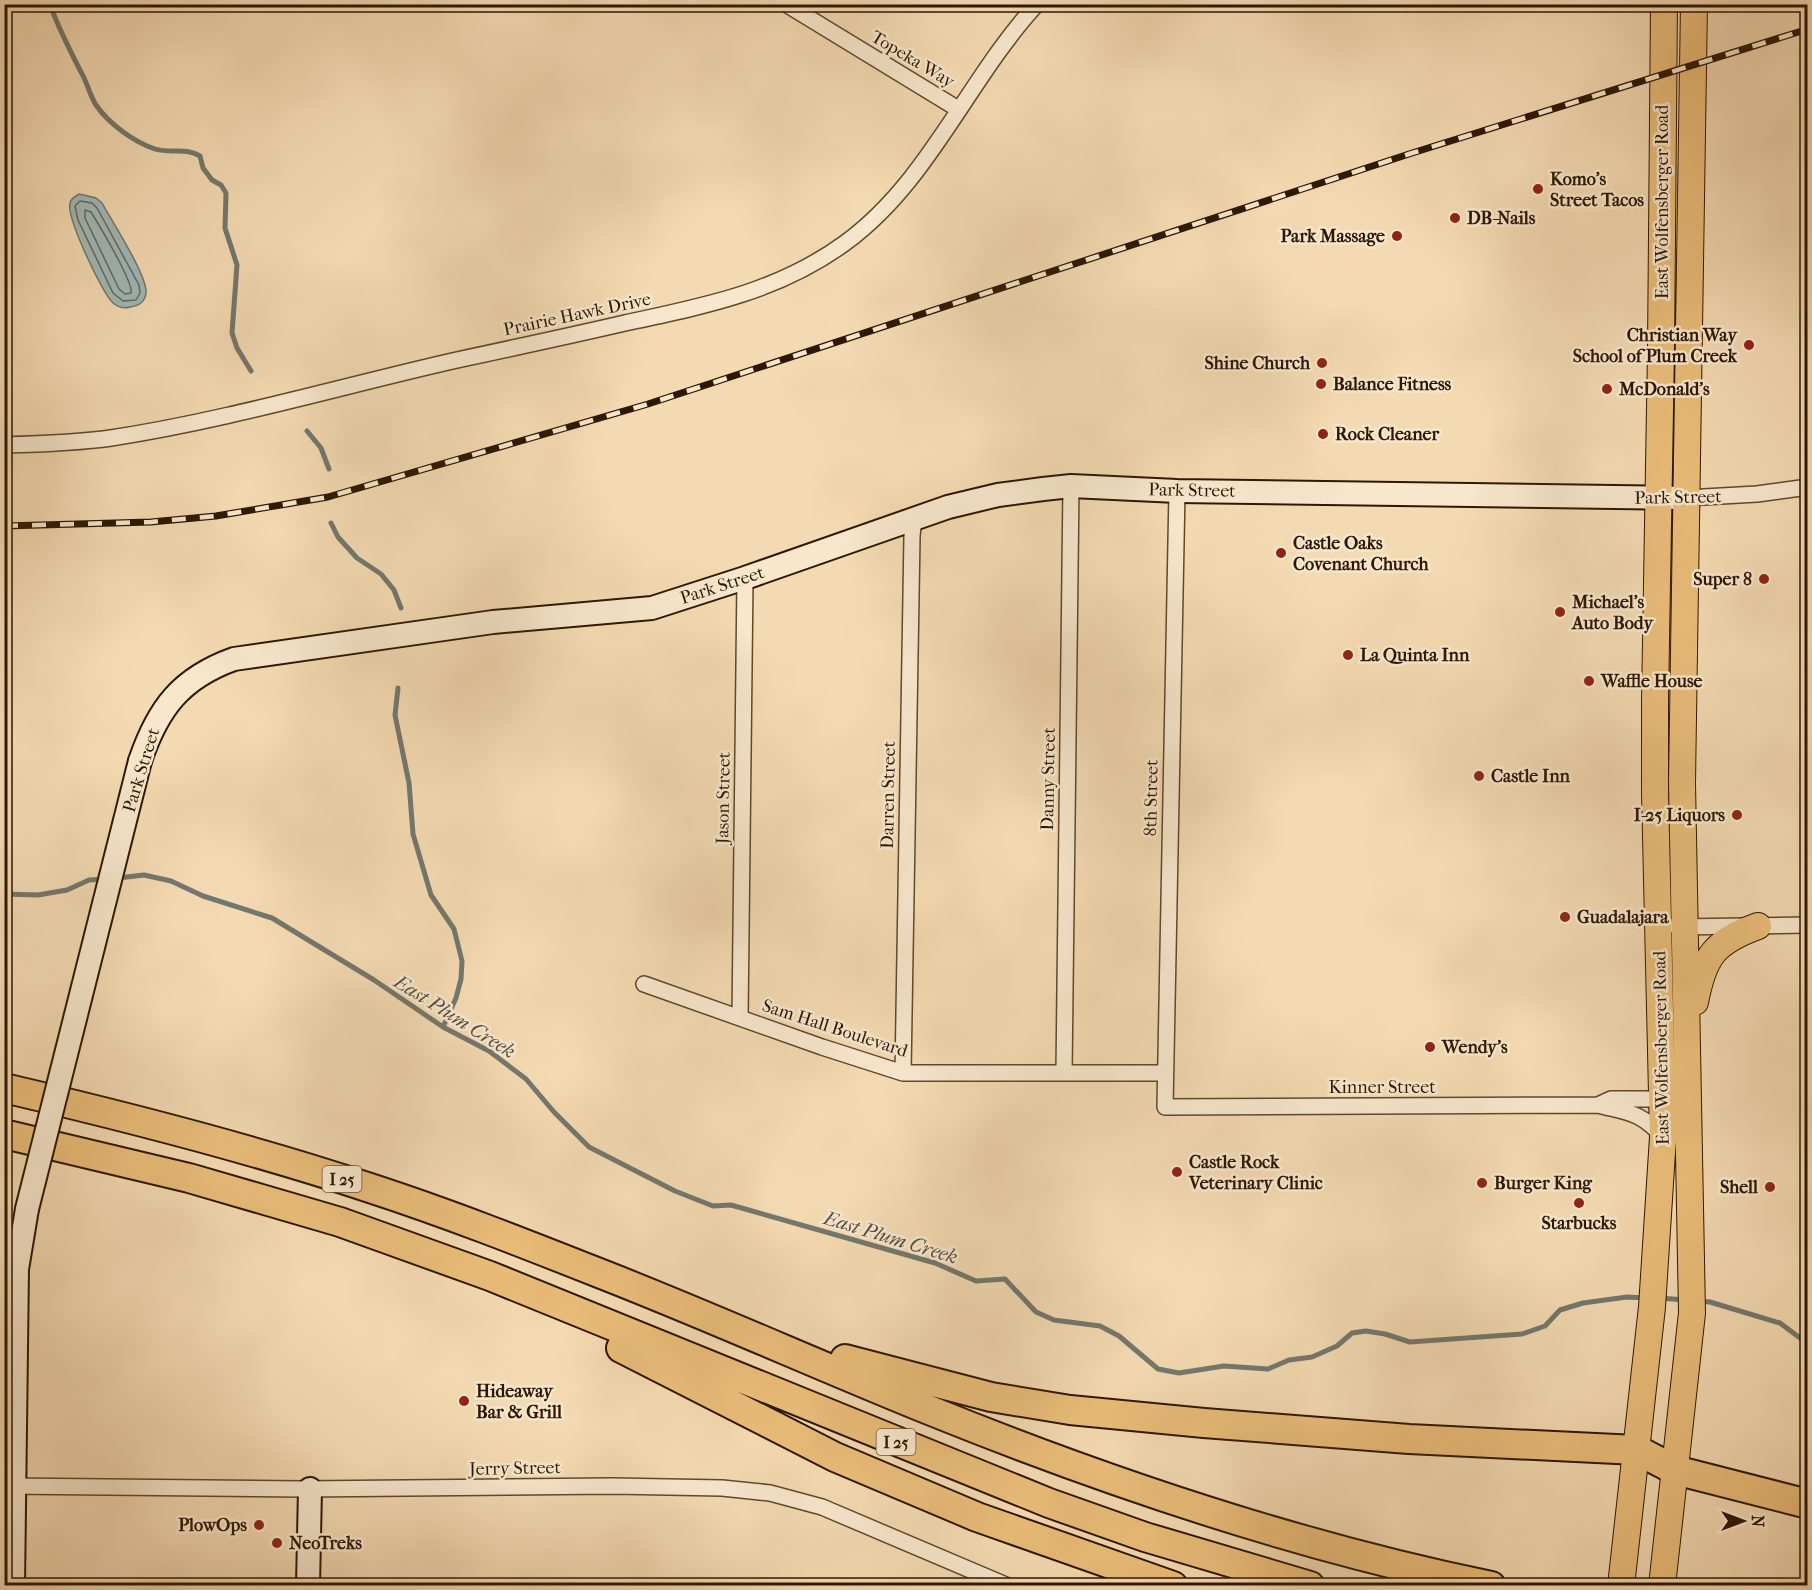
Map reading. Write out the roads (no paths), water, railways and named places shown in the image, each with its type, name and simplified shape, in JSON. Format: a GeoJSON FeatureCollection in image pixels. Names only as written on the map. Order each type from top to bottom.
{"type":"FeatureCollection","features":[{"type":"Feature","properties":{"kind":"highway","name":"I 25"},"geometry":{"type":"LineString","coordinates":[[4,1088],[149,1122],[362,1185],[602,1274],[935,1413],[1119,1481],[1204,1510],[1334,1548],[1408,1568],[1491,1586]]}},
{"type":"Feature","properties":{"kind":"highway","name":"I 25"},"geometry":{"type":"LineString","coordinates":[[4,1134],[189,1178],[340,1222],[490,1276],[1049,1503],[1145,1537],[1310,1586]]}},
{"type":"Feature","properties":{"kind":"highway"},"geometry":{"type":"LineString","coordinates":[[490,1276],[636,1356],[834,1457],[977,1517],[1173,1586]]}},
{"type":"Feature","properties":{"kind":"highway"},"geometry":{"type":"LineString","coordinates":[[669,1302],[879,1369],[991,1397],[1041,1406],[1204,1423],[1408,1439],[1637,1450],[1675,1470],[1808,1504]]}},
{"type":"Feature","properties":{"kind":"main road","name":"East Wolfensberger Road"},"geometry":{"type":"LineString","coordinates":[[1621,1586],[1658,1232],[1663,1137],[1655,699],[1664,4]]}},
{"type":"Feature","properties":{"kind":"main road","name":"East Wolfensberger Road"},"geometry":{"type":"LineString","coordinates":[[1662,1586],[1692,1313],[1682,783],[1694,4]]}},
{"type":"Feature","properties":{"kind":"main road"},"geometry":{"type":"LineString","coordinates":[[1688,1065],[1699,984],[1709,958],[1726,939],[1758,926]]}},
{"type":"Feature","properties":{"kind":"street","name":"Topeka Way"},"geometry":{"type":"LineString","coordinates":[[786,4],[958,109]]}},
{"type":"Feature","properties":{"kind":"street","name":"Prairie Hawk Drive"},"geometry":{"type":"LineString","coordinates":[[4,446],[108,438],[185,424],[701,306],[758,290],[810,266],[843,245],[881,213],[914,176],[1004,42],[1036,4]]}},
{"type":"Feature","properties":{"kind":"street","name":"Park Street"},"geometry":{"type":"LineString","coordinates":[[14,1586],[10,1486],[16,1269],[27,1209],[140,761],[157,719],[177,694],[202,673],[234,659],[493,622],[652,608],[745,578],[914,518],[985,497],[1071,486],[1177,491],[1659,498],[1757,494],[1808,487]]}},
{"type":"Feature","properties":{"kind":"street","name":"Danny Street"},"geometry":{"type":"LineString","coordinates":[[1064,1073],[1071,486]]}},
{"type":"Feature","properties":{"kind":"street","name":"8th Street"},"geometry":{"type":"LineString","coordinates":[[1165,1107],[1177,491]]}},
{"type":"Feature","properties":{"kind":"street","name":"Darren Street"},"geometry":{"type":"LineString","coordinates":[[903,1073],[914,518]]}},
{"type":"Feature","properties":{"kind":"street","name":"Jason Street"},"geometry":{"type":"LineString","coordinates":[[740,1018],[745,578]]}},
{"type":"Feature","properties":{"kind":"street"},"geometry":{"type":"LineString","coordinates":[[1659,928],[1808,925]]}},
{"type":"Feature","properties":{"kind":"street","name":"Sam Hall Boulevard"},"geometry":{"type":"LineString","coordinates":[[644,984],[903,1073],[1165,1073]]}},
{"type":"Feature","properties":{"kind":"street","name":"Kinner Street"},"geometry":{"type":"LineString","coordinates":[[1598,1105],[1611,1099],[1663,1099]]}},
{"type":"Feature","properties":{"kind":"street"},"geometry":{"type":"LineString","coordinates":[[1663,1099],[1678,1141],[1679,1192],[1692,1231]]}},
{"type":"Feature","properties":{"kind":"street","name":"Kinner Street"},"geometry":{"type":"LineString","coordinates":[[1165,1107],[1598,1105],[1640,1116],[1652,1124],[1663,1137]]}},
{"type":"Feature","properties":{"kind":"street","name":"Jerry Street"},"geometry":{"type":"LineString","coordinates":[[10,1486],[310,1489],[613,1486],[722,1488],[770,1493],[822,1507],[1008,1586]]}},
{"type":"Feature","properties":{"kind":"street"},"geometry":{"type":"LineString","coordinates":[[308,1586],[310,1489]]}},
{"type":"Feature","properties":{"kind":"water"},"geometry":{"type":"Polygon","coordinates":[[[79,194],[96,198],[102,203],[128,249],[145,285],[145,296],[138,305],[126,308],[117,306],[101,285],[79,238],[70,211],[71,201],[79,194]]]}},
{"type":"Feature","properties":{"kind":"waterway"},"geometry":{"type":"LineString","coordinates":[[50,4],[60,30],[101,112],[122,132],[147,146],[161,150],[189,152],[200,156],[203,168],[226,193],[225,228],[237,265],[232,333],[237,348],[251,371]]}},
{"type":"Feature","properties":{"kind":"waterway"},"geometry":{"type":"LineString","coordinates":[[307,431],[321,448],[329,469]]}},
{"type":"Feature","properties":{"kind":"waterway"},"geometry":{"type":"LineString","coordinates":[[331,523],[338,537],[357,558],[381,574],[394,590],[401,608]]}},
{"type":"Feature","properties":{"kind":"waterway"},"geometry":{"type":"LineString","coordinates":[[398,688],[395,715],[409,783],[413,834],[431,895],[454,929],[462,961],[461,979],[456,998],[443,1027]]}},
{"type":"Feature","properties":{"kind":"waterway","name":"East Plum Creek"},"geometry":{"type":"LineString","coordinates":[[118,878],[144,875],[171,881],[203,896],[272,918],[374,980],[443,1027],[489,1051],[526,1079],[554,1112],[589,1147],[675,1191],[713,1206],[731,1205],[935,1263],[976,1281],[1005,1279],[1036,1312],[1054,1320],[1100,1326],[1119,1336],[1158,1369],[1179,1373],[1224,1366],[1268,1369],[1289,1360],[1312,1357],[1337,1346],[1352,1333],[1366,1331],[1410,1342],[1522,1334],[1545,1326],[1560,1310],[1583,1303],[1627,1297],[1647,1298]]}},
{"type":"Feature","properties":{"kind":"waterway","name":"East Plum Creek"},"geometry":{"type":"LineString","coordinates":[[4,894],[38,895],[67,890],[89,880],[105,879]]}},
{"type":"Feature","properties":{"kind":"waterway","name":"East Plum Creek"},"geometry":{"type":"LineString","coordinates":[[1659,1298],[1686,1300]]}},
{"type":"Feature","properties":{"kind":"waterway","name":"East Plum Creek"},"geometry":{"type":"LineString","coordinates":[[1698,1301],[1710,1302],[1780,1323],[1808,1344]]}},
{"type":"Feature","properties":{"kind":"railway"},"geometry":{"type":"LineString","coordinates":[[4,526],[151,522],[216,516],[328,497],[648,404],[1409,154],[1808,29]]}},
{"type":"Feature","properties":{"kind":"place","name":"Komo's Street Tacos"},"geometry":{"type":"Point","coordinates":[1538,189]}},
{"type":"Feature","properties":{"kind":"place","name":"DB-Nails"},"geometry":{"type":"Point","coordinates":[1455,218]}},
{"type":"Feature","properties":{"kind":"place","name":"Park Massage"},"geometry":{"type":"Point","coordinates":[1397,236]}},
{"type":"Feature","properties":{"kind":"place","name":"Christian Way School of Plum Creek"},"geometry":{"type":"Point","coordinates":[1749,345]}},
{"type":"Feature","properties":{"kind":"place","name":"Shine Church"},"geometry":{"type":"Point","coordinates":[1322,363]}},
{"type":"Feature","properties":{"kind":"place","name":"Balance Fitness"},"geometry":{"type":"Point","coordinates":[1321,384]}},
{"type":"Feature","properties":{"kind":"place","name":"McDonald's"},"geometry":{"type":"Point","coordinates":[1607,389]}},
{"type":"Feature","properties":{"kind":"place","name":"Rock Cleaner"},"geometry":{"type":"Point","coordinates":[1323,434]}},
{"type":"Feature","properties":{"kind":"place","name":"Castle Oaks Covenant Church"},"geometry":{"type":"Point","coordinates":[1281,553]}},
{"type":"Feature","properties":{"kind":"place","name":"Super 8"},"geometry":{"type":"Point","coordinates":[1764,579]}},
{"type":"Feature","properties":{"kind":"place","name":"Michael's Auto Body"},"geometry":{"type":"Point","coordinates":[1560,612]}},
{"type":"Feature","properties":{"kind":"place","name":"La Quinta Inn"},"geometry":{"type":"Point","coordinates":[1348,655]}},
{"type":"Feature","properties":{"kind":"place","name":"Waffle House"},"geometry":{"type":"Point","coordinates":[1589,681]}},
{"type":"Feature","properties":{"kind":"place","name":"Castle Inn"},"geometry":{"type":"Point","coordinates":[1479,776]}},
{"type":"Feature","properties":{"kind":"place","name":"I-25 Liquors"},"geometry":{"type":"Point","coordinates":[1737,815]}},
{"type":"Feature","properties":{"kind":"place","name":"Guadalajara"},"geometry":{"type":"Point","coordinates":[1565,917]}},
{"type":"Feature","properties":{"kind":"place","name":"Wendy's"},"geometry":{"type":"Point","coordinates":[1430,1047]}},
{"type":"Feature","properties":{"kind":"place","name":"Castle Rock Veterinary Clinic"},"geometry":{"type":"Point","coordinates":[1177,1172]}},
{"type":"Feature","properties":{"kind":"place","name":"Burger King"},"geometry":{"type":"Point","coordinates":[1482,1183]}},
{"type":"Feature","properties":{"kind":"place","name":"Shell"},"geometry":{"type":"Point","coordinates":[1770,1187]}},
{"type":"Feature","properties":{"kind":"place","name":"Starbucks"},"geometry":{"type":"Point","coordinates":[1579,1203]}},
{"type":"Feature","properties":{"kind":"place","name":"Hideaway Bar & Grill"},"geometry":{"type":"Point","coordinates":[464,1401]}},
{"type":"Feature","properties":{"kind":"place","name":"PlowOps"},"geometry":{"type":"Point","coordinates":[259,1525]}},
{"type":"Feature","properties":{"kind":"place","name":"NeoTreks"},"geometry":{"type":"Point","coordinates":[277,1543]}}]}
